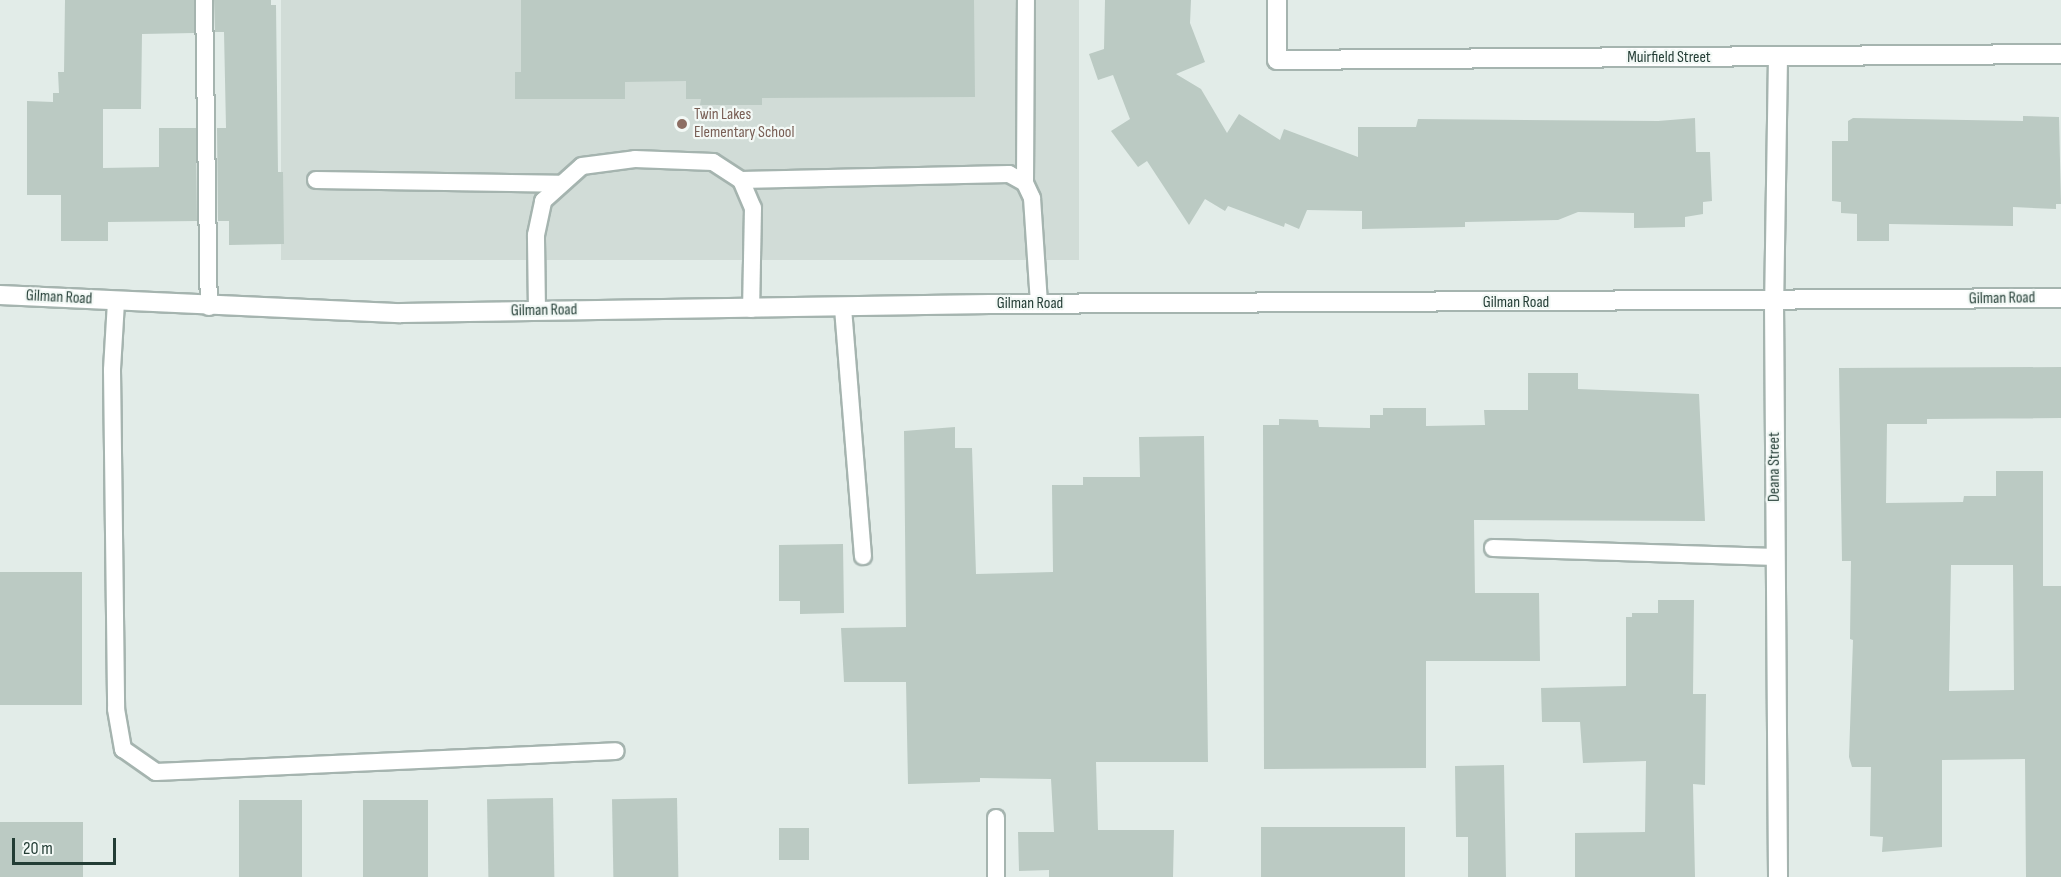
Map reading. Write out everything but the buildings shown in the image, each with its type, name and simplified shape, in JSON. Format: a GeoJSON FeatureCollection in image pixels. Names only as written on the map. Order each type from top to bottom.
{"type":"FeatureCollection","features":[{"type":"Feature","properties":{"kind":"street","name":"Muirfield Street"},"geometry":{"type":"LineString","coordinates":[[1277,0],[1278,60],[2061,54]]}},
{"type":"Feature","properties":{"kind":"street","name":"Deana Street"},"geometry":{"type":"LineString","coordinates":[[1778,57],[1774,302],[1778,877]]}},
{"type":"Feature","properties":{"kind":"street","name":"Gilman Road"},"geometry":{"type":"LineString","coordinates":[[0,295],[209,307],[401,313],[1039,304],[1774,302],[2061,298]]}},
{"type":"Feature","properties":{"kind":"lane"},"geometry":{"type":"LineString","coordinates":[[204,0],[209,307]]}},
{"type":"Feature","properties":{"kind":"lane"},"geometry":{"type":"LineString","coordinates":[[1026,0],[1025,183],[1032,198],[1039,304]]}},
{"type":"Feature","properties":{"kind":"lane"},"geometry":{"type":"LineString","coordinates":[[537,311],[536,235],[543,201],[559,184],[582,166],[635,159],[713,162],[741,180],[1009,174],[1025,183]]}},
{"type":"Feature","properties":{"kind":"lane"},"geometry":{"type":"LineString","coordinates":[[316,180],[559,184]]}},
{"type":"Feature","properties":{"kind":"lane"},"geometry":{"type":"LineString","coordinates":[[741,180],[753,208],[751,309]]}},
{"type":"Feature","properties":{"kind":"lane"},"geometry":{"type":"LineString","coordinates":[[116,302],[112,370],[116,709],[123,749],[156,772],[616,751]]}},
{"type":"Feature","properties":{"kind":"lane"},"geometry":{"type":"LineString","coordinates":[[843,308],[863,556]]}},
{"type":"Feature","properties":{"kind":"lane"},"geometry":{"type":"LineString","coordinates":[[1493,548],[1776,557]]}},
{"type":"Feature","properties":{"kind":"lane"},"geometry":{"type":"LineString","coordinates":[[996,818],[996,877]]}},
{"type":"Feature","properties":{"kind":"shaded area","name":"Twin Lakes Elementary School"},"geometry":{"type":"Polygon","coordinates":[[[281,0],[1079,0],[1079,260],[281,260],[281,0]]]}},
{"type":"Feature","properties":{"kind":"place","name":"Twin Lakes Elementary School"},"geometry":{"type":"Point","coordinates":[682,124]}}]}
